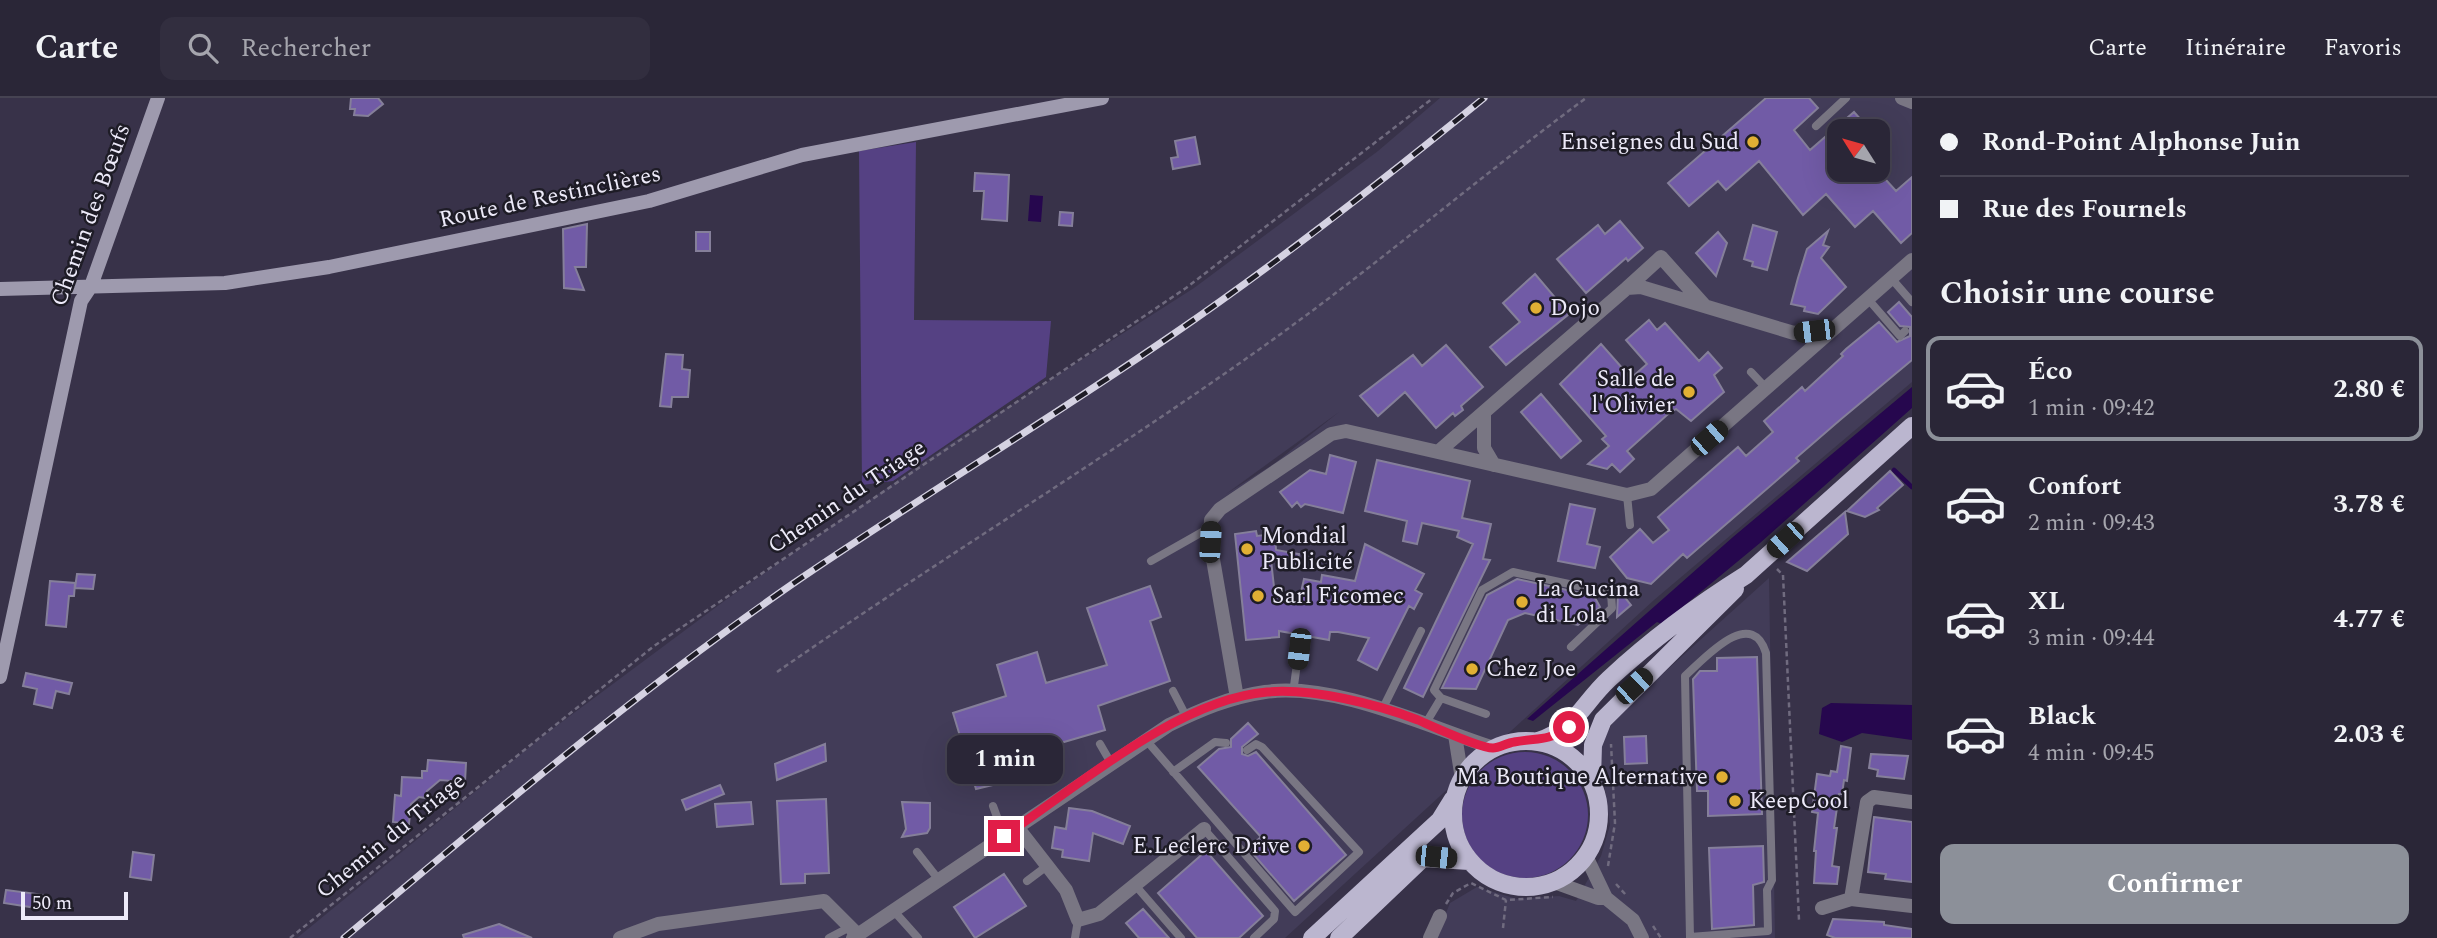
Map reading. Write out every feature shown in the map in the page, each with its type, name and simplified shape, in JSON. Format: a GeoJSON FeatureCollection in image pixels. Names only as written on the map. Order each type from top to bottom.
{"type":"FeatureCollection","features":[{"type":"Feature","properties":{"kind":"main road"},"geometry":{"type":"LineString","coordinates":[[1538,741],[1569,727],[1623,667],[1717,593],[1772,562],[1912,426]]}},
{"type":"Feature","properties":{"kind":"main road"},"geometry":{"type":"LineString","coordinates":[[1453,799],[1454,826],[1469,861],[1481,872],[1508,885],[1554,889],[1586,856],[1599,820],[1592,782],[1593,745],[1603,720],[1725,602],[1746,575]]}},
{"type":"Feature","properties":{"kind":"main road"},"geometry":{"type":"LineString","coordinates":[[1312,938],[1440,820],[1475,761],[1494,748],[1516,741],[1538,741],[1570,755],[1592,782]]}},
{"type":"Feature","properties":{"kind":"main road"},"geometry":{"type":"LineString","coordinates":[[1339,938],[1423,858],[1469,861]]}},
{"type":"Feature","properties":{"kind":"street","name":"Chemin des Bœufs"},"geometry":{"type":"LineString","coordinates":[[0,677],[81,301],[91,286],[158,98]]}},
{"type":"Feature","properties":{"kind":"street","name":"Route de Restinclières"},"geometry":{"type":"LineString","coordinates":[[0,289],[225,283],[329,267],[649,201],[802,155],[1102,98]]}},
{"type":"Feature","properties":{"kind":"street"},"geometry":{"type":"LineString","coordinates":[[1902,98],[1912,102]]}},
{"type":"Feature","properties":{"kind":"street"},"geometry":{"type":"LineString","coordinates":[[1438,452],[1661,257],[1705,306]]}},
{"type":"Feature","properties":{"kind":"street"},"geometry":{"type":"LineString","coordinates":[[1237,698],[1210,542],[1211,520],[1220,509],[1331,433],[1346,431],[1627,495],[1651,489],[1912,260]]}},
{"type":"Feature","properties":{"kind":"street"},"geometry":{"type":"LineString","coordinates":[[1627,288],[1641,287],[1794,333],[1834,328]]}},
{"type":"Feature","properties":{"kind":"street"},"geometry":{"type":"LineString","coordinates":[[1794,333],[1797,361]]}},
{"type":"Feature","properties":{"kind":"street"},"geometry":{"type":"LineString","coordinates":[[1484,412],[1483,448],[1494,465]]}},
{"type":"Feature","properties":{"kind":"street"},"geometry":{"type":"LineString","coordinates":[[620,938],[658,924],[824,901],[854,933],[939,880],[1111,763],[1186,716],[1237,698],[1269,691],[1322,695],[1382,710],[1494,748]]}},
{"type":"Feature","properties":{"kind":"street"},"geometry":{"type":"LineString","coordinates":[[1455,734],[1462,779]]}},
{"type":"Feature","properties":{"kind":"street"},"geometry":{"type":"LineString","coordinates":[[1851,899],[1867,802],[1874,797],[1912,802]]}},
{"type":"Feature","properties":{"kind":"street"},"geometry":{"type":"LineString","coordinates":[[1017,827],[1066,890],[1078,920],[1099,914],[1204,830]]}},
{"type":"Feature","properties":{"kind":"street"},"geometry":{"type":"LineString","coordinates":[[1586,856],[1606,898],[1633,920],[1642,938]]}},
{"type":"Feature","properties":{"kind":"street"},"geometry":{"type":"LineString","coordinates":[[1554,889],[1606,898]]}},
{"type":"Feature","properties":{"kind":"street"},"geometry":{"type":"LineString","coordinates":[[1822,908],[1851,899],[1912,906]]}},
{"type":"Feature","properties":{"kind":"street"},"geometry":{"type":"LineString","coordinates":[[1430,938],[1440,916]]}},
{"type":"Feature","properties":{"kind":"lane"},"geometry":{"type":"LineString","coordinates":[[1816,127],[1846,98]]}},
{"type":"Feature","properties":{"kind":"lane"},"geometry":{"type":"LineString","coordinates":[[1891,278],[1912,302]]}},
{"type":"Feature","properties":{"kind":"lane"},"geometry":{"type":"LineString","coordinates":[[1868,299],[1900,336],[1905,331]]}},
{"type":"Feature","properties":{"kind":"lane"},"geometry":{"type":"LineString","coordinates":[[1751,372],[1766,388]]}},
{"type":"Feature","properties":{"kind":"lane"},"geometry":{"type":"LineString","coordinates":[[1627,495],[1630,525]]}},
{"type":"Feature","properties":{"kind":"lane"},"geometry":{"type":"LineString","coordinates":[[1151,561],[1211,527]]}},
{"type":"Feature","properties":{"kind":"lane"},"geometry":{"type":"LineString","coordinates":[[1486,713],[1441,698],[1434,690],[1482,590],[1513,572],[1611,593],[1612,608],[1571,647]]}},
{"type":"Feature","properties":{"kind":"lane"},"geometry":{"type":"LineString","coordinates":[[1382,710],[1421,631]]}},
{"type":"Feature","properties":{"kind":"lane"},"geometry":{"type":"LineString","coordinates":[[1740,634],[1754,637],[1764,645],[1766,653],[1772,880],[1767,890],[1769,931],[1690,937],[1685,676],[1730,636],[1740,634]]}},
{"type":"Feature","properties":{"kind":"lane"},"geometry":{"type":"LineString","coordinates":[[1293,693],[1299,649]]}},
{"type":"Feature","properties":{"kind":"lane"},"geometry":{"type":"LineString","coordinates":[[1173,691],[1186,716]]}},
{"type":"Feature","properties":{"kind":"lane"},"geometry":{"type":"LineString","coordinates":[[1426,723],[1441,698]]}},
{"type":"Feature","properties":{"kind":"lane"},"geometry":{"type":"LineString","coordinates":[[1146,740],[1295,912],[1359,852],[1262,747],[1256,744],[1247,750]]}},
{"type":"Feature","properties":{"kind":"lane"},"geometry":{"type":"LineString","coordinates":[[1173,772],[1215,742],[1226,743]]}},
{"type":"Feature","properties":{"kind":"lane"},"geometry":{"type":"LineString","coordinates":[[1100,744],[1111,763]]}},
{"type":"Feature","properties":{"kind":"lane"},"geometry":{"type":"LineString","coordinates":[[993,806],[1004,836]]}},
{"type":"Feature","properties":{"kind":"lane"},"geometry":{"type":"LineString","coordinates":[[1204,830],[1275,911],[1274,919],[1254,938]]}},
{"type":"Feature","properties":{"kind":"lane"},"geometry":{"type":"LineString","coordinates":[[918,852],[939,880]]}},
{"type":"Feature","properties":{"kind":"lane"},"geometry":{"type":"LineString","coordinates":[[1027,881],[1047,866]]}},
{"type":"Feature","properties":{"kind":"lane"},"geometry":{"type":"LineString","coordinates":[[1135,885],[1181,938]]}},
{"type":"Feature","properties":{"kind":"lane"},"geometry":{"type":"LineString","coordinates":[[893,910],[918,938]]}},
{"type":"Feature","properties":{"kind":"lane"},"geometry":{"type":"LineString","coordinates":[[1075,938],[1078,920]]}},
{"type":"Feature","properties":{"kind":"lane"},"geometry":{"type":"LineString","coordinates":[[829,938],[854,933]]}},
{"type":"Feature","properties":{"kind":"path","name":"Chemin du Triage"},"geometry":{"type":"LineString","coordinates":[[290,938],[654,646],[1186,288],[1433,98]]}},
{"type":"Feature","properties":{"kind":"path"},"geometry":{"type":"LineString","coordinates":[[777,672],[866,610],[1119,446],[1266,344],[1586,98]]}},
{"type":"Feature","properties":{"kind":"path"},"geometry":{"type":"LineString","coordinates":[[1767,577],[1772,562]]}},
{"type":"Feature","properties":{"kind":"path"},"geometry":{"type":"LineString","coordinates":[[1772,562],[1783,575],[1800,920]]}},
{"type":"Feature","properties":{"kind":"path"},"geometry":{"type":"LineString","coordinates":[[1610,874],[1608,867],[1615,824],[1611,732]]}},
{"type":"Feature","properties":{"kind":"path"},"geometry":{"type":"LineString","coordinates":[[1596,880],[1608,867]]}},
{"type":"Feature","properties":{"kind":"path"},"geometry":{"type":"LineString","coordinates":[[1613,881],[1629,898]]}},
{"type":"Feature","properties":{"kind":"path"},"geometry":{"type":"LineString","coordinates":[[1440,916],[1453,893],[1471,883],[1506,900],[1554,889]]}},
{"type":"Feature","properties":{"kind":"path"},"geometry":{"type":"LineString","coordinates":[[1503,928],[1506,900]]}},
{"type":"Feature","properties":{"kind":"path"},"geometry":{"type":"LineString","coordinates":[[1651,922],[1661,938]]}},
{"type":"Feature","properties":{"kind":"shaded area"},"geometry":{"type":"Polygon","coordinates":[[[1440,98],[1912,98],[1912,382],[1654,600],[1285,938],[297,938],[543,736],[727,599],[950,444],[1194,288],[1378,151],[1440,98]],[[1339,412],[1226,494],[1275,463],[1339,412]]]}},
{"type":"Feature","properties":{"kind":"shaded area"},"geometry":{"type":"Polygon","coordinates":[[[916,142],[914,320],[1051,321],[1046,377],[893,481],[862,485],[859,151],[916,142]]]}},
{"type":"Feature","properties":{"kind":"shaded area"},"geometry":{"type":"Polygon","coordinates":[[[1030,195],[1043,196],[1041,222],[1028,221],[1030,195]]]}},
{"type":"Feature","properties":{"kind":"shaded area"},"geometry":{"type":"Polygon","coordinates":[[[1912,387],[1912,408],[1760,543],[1662,624],[1657,622],[1533,721],[1527,719],[1733,537],[1912,387]]]}},
{"type":"Feature","properties":{"kind":"shaded area"},"geometry":{"type":"Polygon","coordinates":[[[1769,578],[1775,938],[1436,938],[1450,903],[1477,887],[1517,899],[1559,896],[1576,901],[1601,856],[1610,825],[1599,747],[1618,714],[1769,578]]]}},
{"type":"Feature","properties":{"kind":"shaded area"},"geometry":{"type":"Polygon","coordinates":[[[1831,703],[1912,705],[1912,740],[1862,733],[1842,742],[1819,734],[1822,708],[1831,703]]]}},
{"type":"Feature","properties":{"kind":"shaded area"},"geometry":{"type":"Polygon","coordinates":[[[1525,752],[1549,757],[1569,771],[1583,791],[1588,815],[1583,839],[1569,859],[1549,873],[1525,878],[1501,873],[1481,859],[1467,839],[1462,815],[1467,791],[1481,771],[1501,757],[1525,752]]]}},
{"type":"Feature","properties":{"kind":"building"},"geometry":{"type":"Polygon","coordinates":[[[351,98],[378,98],[383,104],[368,116],[354,115],[355,109],[350,109],[351,98]]]}},
{"type":"Feature","properties":{"kind":"building"},"geometry":{"type":"Polygon","coordinates":[[[1766,98],[1809,98],[1818,108],[1794,130],[1810,150],[1827,135],[1827,182],[1888,182],[1896,191],[1912,177],[1912,233],[1901,243],[1873,211],[1855,227],[1826,194],[1803,215],[1759,161],[1726,190],[1718,181],[1689,206],[1668,183],[1766,98]]]}},
{"type":"Feature","properties":{"kind":"building"},"geometry":{"type":"Polygon","coordinates":[[[1854,112],[1860,119],[1846,119],[1854,112]]]}},
{"type":"Feature","properties":{"kind":"building"},"geometry":{"type":"Polygon","coordinates":[[[1195,137],[1200,164],[1173,169],[1171,158],[1178,157],[1175,141],[1195,137]]]}},
{"type":"Feature","properties":{"kind":"building"},"geometry":{"type":"Polygon","coordinates":[[[975,173],[1009,175],[1007,221],[982,219],[984,191],[974,191],[975,173]]]}},
{"type":"Feature","properties":{"kind":"building"},"geometry":{"type":"Polygon","coordinates":[[[1060,212],[1073,213],[1072,226],[1059,225],[1060,212]]]}},
{"type":"Feature","properties":{"kind":"building"},"geometry":{"type":"Polygon","coordinates":[[[1620,221],[1643,248],[1628,261],[1626,258],[1586,293],[1557,259],[1598,225],[1605,234],[1620,221]]]}},
{"type":"Feature","properties":{"kind":"building"},"geometry":{"type":"Polygon","coordinates":[[[587,224],[586,267],[575,267],[584,290],[564,288],[563,229],[587,224]]]}},
{"type":"Feature","properties":{"kind":"building"},"geometry":{"type":"Polygon","coordinates":[[[1753,225],[1777,232],[1767,270],[1752,266],[1753,262],[1744,259],[1753,225]]]}},
{"type":"Feature","properties":{"kind":"building"},"geometry":{"type":"Polygon","coordinates":[[[1828,231],[1823,245],[1829,247],[1821,258],[1846,287],[1818,314],[1791,304],[1807,249],[1828,231]]]}},
{"type":"Feature","properties":{"kind":"building"},"geometry":{"type":"Polygon","coordinates":[[[696,232],[710,232],[710,251],[696,251],[696,232]]]}},
{"type":"Feature","properties":{"kind":"building"},"geometry":{"type":"Polygon","coordinates":[[[1718,232],[1727,243],[1716,276],[1696,253],[1718,232]]]}},
{"type":"Feature","properties":{"kind":"building","name":"Dojo"},"geometry":{"type":"Polygon","coordinates":[[[1535,274],[1569,314],[1506,365],[1490,347],[1520,322],[1503,303],[1535,274]]]}},
{"type":"Feature","properties":{"kind":"building"},"geometry":{"type":"Polygon","coordinates":[[[1899,302],[1912,317],[1912,360],[1796,458],[1799,461],[1687,558],[1683,554],[1651,584],[1627,578],[1610,557],[1640,529],[1653,543],[1669,530],[1658,517],[1738,447],[1746,456],[1773,432],[1764,421],[1802,387],[1805,391],[1843,356],[1841,354],[1846,349],[1879,322],[1897,342],[1910,336],[1910,327],[1900,326],[1888,312],[1899,302]]]}},
{"type":"Feature","properties":{"kind":"building"},"geometry":{"type":"Polygon","coordinates":[[[1649,320],[1657,330],[1665,323],[1699,361],[1708,352],[1722,368],[1714,375],[1724,392],[1691,421],[1676,409],[1667,415],[1627,451],[1634,459],[1620,472],[1612,464],[1607,469],[1588,464],[1609,446],[1602,439],[1606,436],[1560,384],[1601,344],[1631,378],[1647,364],[1626,340],[1649,320]]]}},
{"type":"Feature","properties":{"kind":"building"},"geometry":{"type":"Polygon","coordinates":[[[1446,345],[1483,387],[1461,406],[1463,410],[1455,416],[1453,413],[1436,428],[1405,392],[1378,416],[1360,396],[1413,355],[1422,366],[1446,345]]]}},
{"type":"Feature","properties":{"kind":"building"},"geometry":{"type":"Polygon","coordinates":[[[666,354],[683,355],[682,369],[690,370],[688,397],[672,397],[671,407],[660,406],[666,354]]]}},
{"type":"Feature","properties":{"kind":"building"},"geometry":{"type":"Polygon","coordinates":[[[1541,394],[1581,441],[1561,458],[1521,412],[1541,394]]]}},
{"type":"Feature","properties":{"kind":"building"},"geometry":{"type":"Polygon","coordinates":[[[1330,455],[1356,462],[1343,513],[1305,504],[1301,507],[1297,502],[1292,507],[1280,492],[1310,470],[1326,474],[1330,455]]]}},
{"type":"Feature","properties":{"kind":"building"},"geometry":{"type":"Polygon","coordinates":[[[1377,460],[1470,481],[1462,518],[1491,524],[1483,559],[1490,560],[1423,697],[1404,688],[1473,544],[1457,537],[1459,531],[1422,523],[1417,544],[1403,541],[1407,521],[1365,511],[1377,460]]]}},
{"type":"Feature","properties":{"kind":"building"},"geometry":{"type":"Polygon","coordinates":[[[1890,471],[1903,485],[1877,508],[1879,510],[1865,517],[1847,511],[1890,471]]]}},
{"type":"Feature","properties":{"kind":"building"},"geometry":{"type":"Polygon","coordinates":[[[1570,504],[1595,509],[1587,544],[1600,547],[1595,568],[1558,561],[1570,504]]]}},
{"type":"Feature","properties":{"kind":"building"},"geometry":{"type":"Polygon","coordinates":[[[1845,512],[1848,534],[1807,571],[1787,562],[1845,512]]]}},
{"type":"Feature","properties":{"kind":"building"},"geometry":{"type":"Polygon","coordinates":[[[1256,531],[1257,536],[1275,534],[1276,550],[1299,554],[1297,565],[1271,560],[1275,596],[1299,601],[1304,579],[1321,582],[1322,575],[1355,581],[1365,544],[1424,574],[1415,590],[1422,594],[1414,609],[1409,606],[1377,670],[1358,660],[1369,638],[1330,632],[1329,640],[1279,631],[1279,637],[1246,640],[1235,534],[1256,531]]]}},
{"type":"Feature","properties":{"kind":"building"},"geometry":{"type":"Polygon","coordinates":[[[77,574],[95,575],[93,589],[75,588],[77,574]]]}},
{"type":"Feature","properties":{"kind":"building"},"geometry":{"type":"Polygon","coordinates":[[[1517,579],[1594,596],[1600,607],[1578,625],[1525,613],[1508,620],[1476,689],[1442,688],[1487,595],[1517,579]]]}},
{"type":"Feature","properties":{"kind":"building"},"geometry":{"type":"Polygon","coordinates":[[[50,581],[75,583],[74,596],[69,596],[66,627],[46,625],[50,581]]]}},
{"type":"Feature","properties":{"kind":"building"},"geometry":{"type":"Polygon","coordinates":[[[1614,584],[1631,605],[1617,617],[1618,593],[1614,584]]]}},
{"type":"Feature","properties":{"kind":"building"},"geometry":{"type":"Polygon","coordinates":[[[1150,586],[1161,617],[1150,621],[1170,681],[1098,706],[1105,730],[1023,754],[1030,776],[976,789],[953,713],[1006,696],[997,665],[1037,652],[1046,683],[1107,665],[1087,608],[1150,586]]]}},
{"type":"Feature","properties":{"kind":"building"},"geometry":{"type":"Polygon","coordinates":[[[1757,657],[1762,814],[1708,816],[1708,791],[1697,791],[1693,679],[1700,671],[1717,671],[1717,658],[1757,657]]]}},
{"type":"Feature","properties":{"kind":"building"},"geometry":{"type":"Polygon","coordinates":[[[26,673],[72,683],[69,694],[56,691],[52,708],[34,704],[37,689],[23,686],[26,673]]]}},
{"type":"Feature","properties":{"kind":"building"},"geometry":{"type":"Polygon","coordinates":[[[1248,723],[1258,734],[1242,747],[1242,754],[1248,756],[1256,752],[1346,855],[1294,901],[1248,848],[1261,837],[1198,767],[1219,749],[1231,747],[1231,739],[1248,723]]]}},
{"type":"Feature","properties":{"kind":"building"},"geometry":{"type":"Polygon","coordinates":[[[1646,736],[1647,763],[1625,764],[1624,737],[1646,736]]]}},
{"type":"Feature","properties":{"kind":"building"},"geometry":{"type":"Polygon","coordinates":[[[825,744],[826,761],[777,780],[775,764],[825,744]]]}},
{"type":"Feature","properties":{"kind":"building"},"geometry":{"type":"Polygon","coordinates":[[[1841,746],[1851,748],[1847,781],[1844,780],[1842,794],[1839,794],[1834,828],[1837,828],[1832,866],[1839,867],[1837,884],[1814,883],[1818,813],[1812,812],[1817,774],[1830,776],[1831,771],[1837,772],[1841,746]]]}},
{"type":"Feature","properties":{"kind":"building"},"geometry":{"type":"Polygon","coordinates":[[[1871,754],[1908,756],[1904,779],[1877,776],[1878,770],[1869,768],[1871,754]]]}},
{"type":"Feature","properties":{"kind":"building"},"geometry":{"type":"Polygon","coordinates":[[[428,760],[466,763],[465,782],[440,780],[427,791],[426,798],[419,797],[411,804],[409,824],[393,822],[395,795],[401,796],[402,777],[422,778],[422,771],[427,771],[428,760]]]}},
{"type":"Feature","properties":{"kind":"building"},"geometry":{"type":"Polygon","coordinates":[[[720,785],[724,794],[686,810],[682,800],[720,785]]]}},
{"type":"Feature","properties":{"kind":"building"},"geometry":{"type":"Polygon","coordinates":[[[826,799],[829,873],[805,874],[805,883],[781,884],[777,801],[826,799]]]}},
{"type":"Feature","properties":{"kind":"building"},"geometry":{"type":"Polygon","coordinates":[[[751,802],[753,824],[717,827],[715,804],[751,802]]]}},
{"type":"Feature","properties":{"kind":"building"},"geometry":{"type":"Polygon","coordinates":[[[902,802],[930,803],[930,828],[927,833],[902,837],[906,829],[902,802]]]}},
{"type":"Feature","properties":{"kind":"building"},"geometry":{"type":"Polygon","coordinates":[[[1069,808],[1092,811],[1130,826],[1123,844],[1093,833],[1089,861],[1062,857],[1063,850],[1052,848],[1055,827],[1066,829],[1069,808]]]}},
{"type":"Feature","properties":{"kind":"building"},"geometry":{"type":"Polygon","coordinates":[[[1874,817],[1912,822],[1912,882],[1885,879],[1886,874],[1868,872],[1874,817]]]}},
{"type":"Feature","properties":{"kind":"building"},"geometry":{"type":"Polygon","coordinates":[[[1763,846],[1764,882],[1753,885],[1754,925],[1712,929],[1709,848],[1763,846]]]}},
{"type":"Feature","properties":{"kind":"building"},"geometry":{"type":"Polygon","coordinates":[[[1206,851],[1263,916],[1239,938],[1197,938],[1158,893],[1206,851]]]}},
{"type":"Feature","properties":{"kind":"building"},"geometry":{"type":"Polygon","coordinates":[[[133,852],[154,855],[151,880],[130,877],[133,852]]]}},
{"type":"Feature","properties":{"kind":"building"},"geometry":{"type":"Polygon","coordinates":[[[1004,874],[1026,906],[975,938],[954,907],[1004,874]]]}},
{"type":"Feature","properties":{"kind":"building"},"geometry":{"type":"Polygon","coordinates":[[[6,890],[45,895],[43,909],[4,903],[6,890]]]}},
{"type":"Feature","properties":{"kind":"building"},"geometry":{"type":"Polygon","coordinates":[[[1143,909],[1169,938],[1139,938],[1126,923],[1143,909]]]}},
{"type":"Feature","properties":{"kind":"building"},"geometry":{"type":"Polygon","coordinates":[[[1833,919],[1884,922],[1884,925],[1912,929],[1912,938],[1835,938],[1827,935],[1833,919]]]}},
{"type":"Feature","properties":{"kind":"building"},"geometry":{"type":"Polygon","coordinates":[[[499,924],[532,938],[464,938],[463,935],[499,924]]]}},
{"type":"Feature","properties":{"kind":"waterway"},"geometry":{"type":"LineString","coordinates":[[1894,470],[1912,487]]}},
{"type":"Feature","properties":{"kind":"railway"},"geometry":{"type":"LineString","coordinates":[[344,938],[564,756],[733,626],[838,553],[1125,367],[1212,307],[1330,220],[1484,98]]}},
{"type":"Feature","properties":{"kind":"place","name":"Enseignes du Sud"},"geometry":{"type":"Point","coordinates":[1753,142]}},
{"type":"Feature","properties":{"kind":"place","name":"Dojo"},"geometry":{"type":"Point","coordinates":[1536,308]}},
{"type":"Feature","properties":{"kind":"place","name":"Salle de l'Olivier"},"geometry":{"type":"Point","coordinates":[1689,392]}},
{"type":"Feature","properties":{"kind":"place","name":"Mondial Publicité"},"geometry":{"type":"Point","coordinates":[1247,549]}},
{"type":"Feature","properties":{"kind":"place","name":"Sarl Ficomec"},"geometry":{"type":"Point","coordinates":[1258,596]}},
{"type":"Feature","properties":{"kind":"place","name":"La Cucina di Lola"},"geometry":{"type":"Point","coordinates":[1522,602]}},
{"type":"Feature","properties":{"kind":"place","name":"Chez Joe"},"geometry":{"type":"Point","coordinates":[1472,669]}},
{"type":"Feature","properties":{"kind":"place","name":"Ma Boutique Alternative"},"geometry":{"type":"Point","coordinates":[1722,777]}},
{"type":"Feature","properties":{"kind":"place","name":"KeepCool"},"geometry":{"type":"Point","coordinates":[1735,801]}},
{"type":"Feature","properties":{"kind":"place","name":"E.Leclerc Drive"},"geometry":{"type":"Point","coordinates":[1304,846]}},
{"type":"Feature","properties":{"kind":"route"},"geometry":{"type":"LineString","coordinates":[[1004,836],[1169,724],[1225,701],[1269,691],[1322,695],[1410,717],[1494,748],[1516,741],[1538,741],[1569,727]]}}]}
